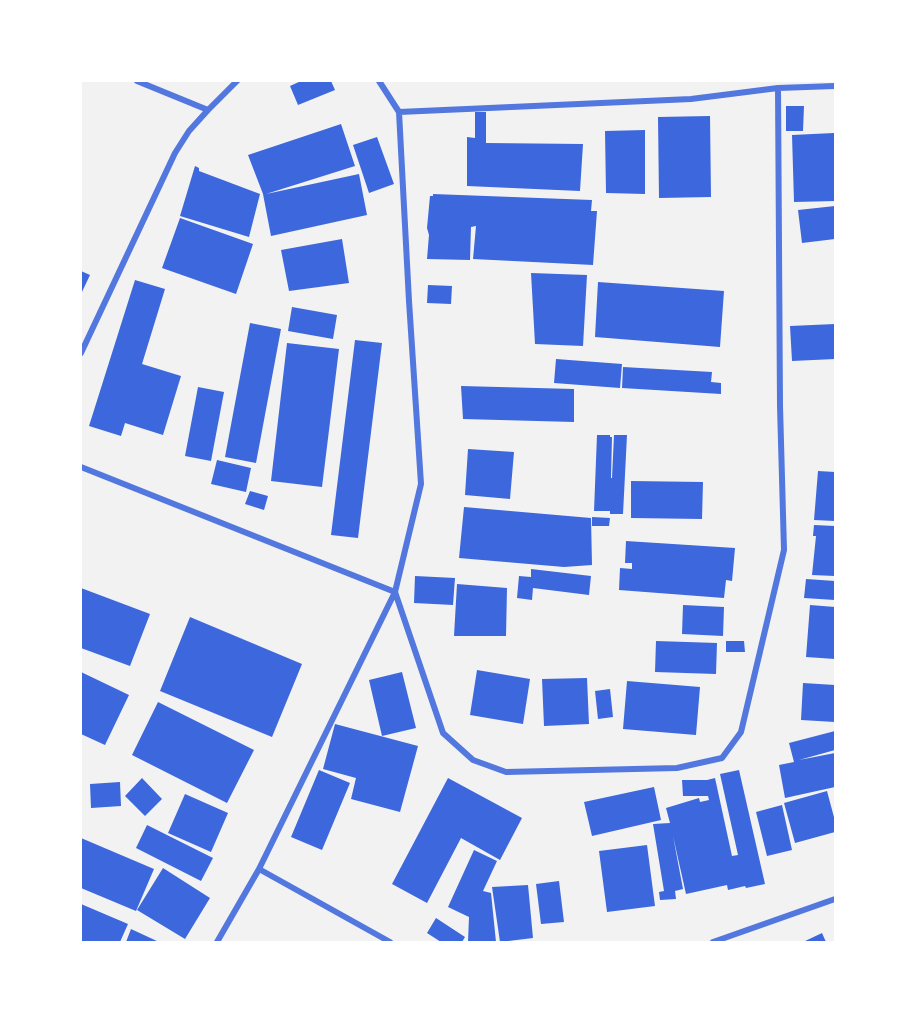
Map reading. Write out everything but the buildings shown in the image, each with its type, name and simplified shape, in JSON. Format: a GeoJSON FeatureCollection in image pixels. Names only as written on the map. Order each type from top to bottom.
{"type":"FeatureCollection","features":[{"type":"Feature","properties":{"kind":"street"},"geometry":{"type":"LineString","coordinates":[[137,81],[208,110]]}},
{"type":"Feature","properties":{"kind":"street"},"geometry":{"type":"LineString","coordinates":[[81,353],[175,153],[189,131],[237,81]]}},
{"type":"Feature","properties":{"kind":"street"},"geometry":{"type":"LineString","coordinates":[[217,942],[259,869],[395,592],[421,484],[399,112],[380,81]]}},
{"type":"Feature","properties":{"kind":"street"},"geometry":{"type":"LineString","coordinates":[[399,112],[691,99],[778,88],[835,86]]}},
{"type":"Feature","properties":{"kind":"street"},"geometry":{"type":"LineString","coordinates":[[81,467],[395,592],[443,733],[473,760],[506,772],[677,768],[722,758],[741,732],[784,550],[780,406],[778,88]]}},
{"type":"Feature","properties":{"kind":"street"},"geometry":{"type":"LineString","coordinates":[[259,869],[390,942]]}},
{"type":"Feature","properties":{"kind":"street"},"geometry":{"type":"LineString","coordinates":[[713,942],[835,899]]}}]}
